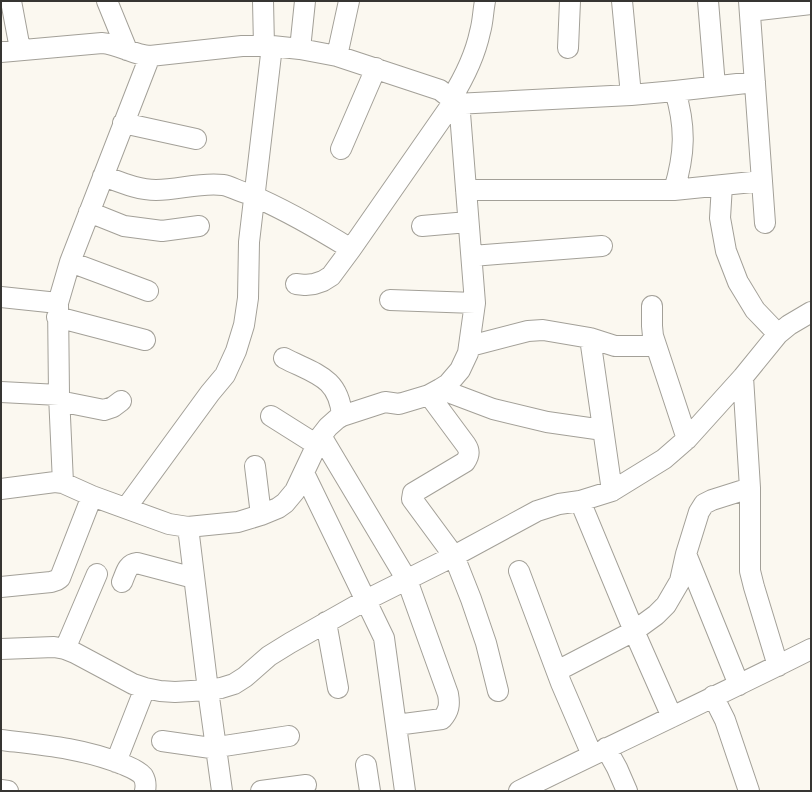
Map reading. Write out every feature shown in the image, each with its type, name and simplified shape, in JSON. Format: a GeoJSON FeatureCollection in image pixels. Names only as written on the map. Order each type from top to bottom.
{"type":"FeatureCollection","features":[{"type":"Feature","properties":{"kind":"street"},"geometry":{"type":"LineString","coordinates":[[1,489],[45,482],[63,483],[92,496],[169,524],[188,527],[233,523],[261,515],[285,503],[295,491],[319,440],[333,422],[342,416],[385,402],[399,404],[434,392],[448,384],[460,370],[468,354],[475,303],[460,113],[453,101],[445,93],[435,88],[337,56],[300,49],[268,46],[227,47],[150,56],[138,55],[116,45],[102,43],[10,51],[11,1]]}},
{"type":"Feature","properties":{"kind":"street"},"geometry":{"type":"LineString","coordinates":[[107,1],[127,50]]}},
{"type":"Feature","properties":{"kind":"street"},"geometry":{"type":"LineString","coordinates":[[126,508],[210,393],[225,375],[236,351],[244,325],[248,298],[249,242],[268,46],[263,1]]}},
{"type":"Feature","properties":{"kind":"street"},"geometry":{"type":"LineString","coordinates":[[300,49],[305,1]]}},
{"type":"Feature","properties":{"kind":"street"},"geometry":{"type":"LineString","coordinates":[[337,56],[349,1]]}},
{"type":"Feature","properties":{"kind":"street"},"geometry":{"type":"LineString","coordinates":[[296,284],[314,284],[331,276],[453,101],[475,50],[480,33],[485,1]]}},
{"type":"Feature","properties":{"kind":"street"},"geometry":{"type":"LineString","coordinates":[[568,48],[570,1]]}},
{"type":"Feature","properties":{"kind":"street"},"geometry":{"type":"LineString","coordinates":[[622,1],[631,94]]}},
{"type":"Feature","properties":{"kind":"street"},"geometry":{"type":"LineString","coordinates":[[708,1],[715,86]]}},
{"type":"Feature","properties":{"kind":"street"},"geometry":{"type":"LineString","coordinates":[[765,223],[749,6],[811,4]]}},
{"type":"Feature","properties":{"kind":"street"},"geometry":{"type":"LineString","coordinates":[[63,483],[57,310],[70,262],[150,56]]}},
{"type":"Feature","properties":{"kind":"street"},"geometry":{"type":"LineString","coordinates":[[341,149],[376,68]]}},
{"type":"Feature","properties":{"kind":"street"},"geometry":{"type":"LineString","coordinates":[[453,101],[631,94],[675,91],[755,82]]}},
{"type":"Feature","properties":{"kind":"street"},"geometry":{"type":"LineString","coordinates":[[674,190],[680,171],[683,151],[681,111],[675,91]]}},
{"type":"Feature","properties":{"kind":"street"},"geometry":{"type":"LineString","coordinates":[[123,123],[196,139]]}},
{"type":"Feature","properties":{"kind":"street"},"geometry":{"type":"LineString","coordinates":[[103,176],[141,189],[170,189],[197,184],[224,185],[288,212],[351,249]]}},
{"type":"Feature","properties":{"kind":"street"},"geometry":{"type":"LineString","coordinates":[[466,190],[674,190],[762,181]]}},
{"type":"Feature","properties":{"kind":"street"},"geometry":{"type":"LineString","coordinates":[[722,185],[720,218],[726,251],[730,263],[738,282],[755,310],[778,334]]}},
{"type":"Feature","properties":{"kind":"street"},"geometry":{"type":"LineString","coordinates":[[89,212],[124,226],[154,230],[199,226]]}},
{"type":"Feature","properties":{"kind":"street"},"geometry":{"type":"LineString","coordinates":[[422,226],[468,222]]}},
{"type":"Feature","properties":{"kind":"street"},"geometry":{"type":"LineString","coordinates":[[472,256],[602,246]]}},
{"type":"Feature","properties":{"kind":"street"},"geometry":{"type":"LineString","coordinates":[[70,262],[148,291]]}},
{"type":"Feature","properties":{"kind":"street"},"geometry":{"type":"LineString","coordinates":[[1,297],[57,310],[145,340]]}},
{"type":"Feature","properties":{"kind":"street"},"geometry":{"type":"LineString","coordinates":[[390,300],[475,303]]}},
{"type":"Feature","properties":{"kind":"street"},"geometry":{"type":"LineString","coordinates":[[652,306],[652,326],[656,346],[687,439]]}},
{"type":"Feature","properties":{"kind":"street"},"geometry":{"type":"LineString","coordinates":[[1,649],[54,647],[65,649],[133,684],[160,692],[208,690],[234,684],[245,677],[269,656],[366,600],[454,556],[537,511],[559,504],[580,501],[612,491],[664,459],[687,439],[743,377],[778,334],[789,325],[811,312]]}},
{"type":"Feature","properties":{"kind":"street"},"geometry":{"type":"LineString","coordinates":[[470,346],[521,333],[543,330],[590,338],[614,346],[656,346]]}},
{"type":"Feature","properties":{"kind":"street"},"geometry":{"type":"LineString","coordinates":[[590,338],[612,491]]}},
{"type":"Feature","properties":{"kind":"street"},"geometry":{"type":"LineString","coordinates":[[284,358],[328,381],[339,397],[342,416]]}},
{"type":"Feature","properties":{"kind":"street"},"geometry":{"type":"LineString","coordinates":[[743,377],[750,488],[751,575],[778,666]]}},
{"type":"Feature","properties":{"kind":"street"},"geometry":{"type":"LineString","coordinates":[[1,392],[59,398],[104,410],[114,407],[121,401]]}},
{"type":"Feature","properties":{"kind":"street"},"geometry":{"type":"LineString","coordinates":[[434,392],[547,422],[603,430]]}},
{"type":"Feature","properties":{"kind":"street"},"geometry":{"type":"LineString","coordinates":[[434,392],[469,450],[469,456],[465,462],[413,493],[412,499],[454,556],[486,642],[498,691]]}},
{"type":"Feature","properties":{"kind":"street"},"geometry":{"type":"LineString","coordinates":[[271,416],[319,440],[407,580],[450,703],[448,712],[442,719],[396,725]]}},
{"type":"Feature","properties":{"kind":"street"},"geometry":{"type":"LineString","coordinates":[[255,466],[261,515]]}},
{"type":"Feature","properties":{"kind":"street"},"geometry":{"type":"LineString","coordinates":[[304,473],[384,638],[405,791]]}},
{"type":"Feature","properties":{"kind":"street"},"geometry":{"type":"LineString","coordinates":[[556,671],[634,631],[656,615],[666,605],[680,581],[686,554],[699,512],[704,504],[750,488]]}},
{"type":"Feature","properties":{"kind":"street"},"geometry":{"type":"LineString","coordinates":[[1,587],[51,582],[60,578],[92,496]]}},
{"type":"Feature","properties":{"kind":"street"},"geometry":{"type":"LineString","coordinates":[[580,501],[634,631],[672,717]]}},
{"type":"Feature","properties":{"kind":"street"},"geometry":{"type":"LineString","coordinates":[[188,527],[222,791]]}},
{"type":"Feature","properties":{"kind":"street"},"geometry":{"type":"LineString","coordinates":[[686,554],[739,685]]}},
{"type":"Feature","properties":{"kind":"street"},"geometry":{"type":"LineString","coordinates":[[122,582],[127,568],[137,562],[194,578]]}},
{"type":"Feature","properties":{"kind":"street"},"geometry":{"type":"LineString","coordinates":[[519,571],[556,671],[599,751],[617,768],[627,791]]}},
{"type":"Feature","properties":{"kind":"street"},"geometry":{"type":"LineString","coordinates":[[65,649],[96,574]]}},
{"type":"Feature","properties":{"kind":"street"},"geometry":{"type":"LineString","coordinates":[[326,622],[338,688]]}},
{"type":"Feature","properties":{"kind":"street"},"geometry":{"type":"LineString","coordinates":[[519,791],[811,649]]}},
{"type":"Feature","properties":{"kind":"street"},"geometry":{"type":"LineString","coordinates":[[116,762],[145,688]]}},
{"type":"Feature","properties":{"kind":"street"},"geometry":{"type":"LineString","coordinates":[[713,696],[725,720],[749,791]]}},
{"type":"Feature","properties":{"kind":"street"},"geometry":{"type":"LineString","coordinates":[[162,741],[201,748],[216,748],[289,736]]}},
{"type":"Feature","properties":{"kind":"street"},"geometry":{"type":"LineString","coordinates":[[1,740],[73,749],[116,762],[138,772],[144,777],[146,791]]}},
{"type":"Feature","properties":{"kind":"street"},"geometry":{"type":"LineString","coordinates":[[366,765],[370,791]]}},
{"type":"Feature","properties":{"kind":"street"},"geometry":{"type":"LineString","coordinates":[[261,791],[306,785]]}},
{"type":"Feature","properties":{"kind":"street"},"geometry":{"type":"LineString","coordinates":[[1,790],[8,791]]}}]}
